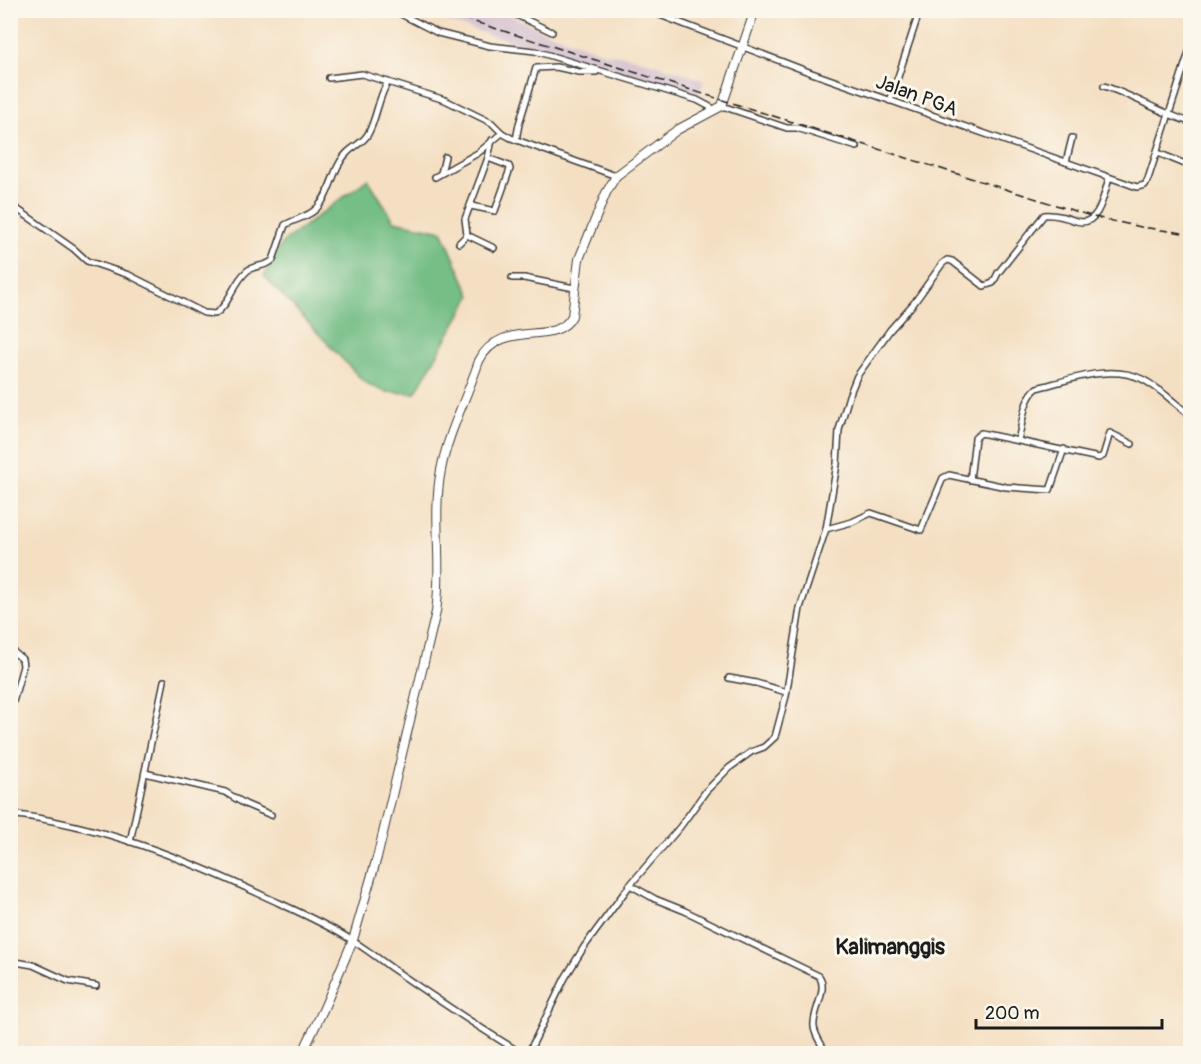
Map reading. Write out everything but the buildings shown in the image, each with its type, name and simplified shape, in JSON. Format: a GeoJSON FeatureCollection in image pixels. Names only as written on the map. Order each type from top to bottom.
{"type":"FeatureCollection","features":[{"type":"Feature","properties":{"kind":"main road"},"geometry":{"type":"LineString","coordinates":[[302,1053],[353,940],[378,854],[436,612],[440,584],[439,490],[441,469],[484,350],[501,339],[554,330],[568,322],[572,315],[579,259],[606,193],[616,176],[677,130],[718,108],[744,48],[755,10]]}},
{"type":"Feature","properties":{"kind":"street"},"geometry":{"type":"LineString","coordinates":[[393,10],[438,33],[483,44],[535,51],[718,108],[787,128],[797,128],[857,147]]}},
{"type":"Feature","properties":{"kind":"street"},"geometry":{"type":"LineString","coordinates":[[506,10],[552,32]]}},
{"type":"Feature","properties":{"kind":"street","name":"Jalan PGA"},"geometry":{"type":"LineString","coordinates":[[647,10],[890,101],[1137,187],[1145,185],[1158,153]]}},
{"type":"Feature","properties":{"kind":"street"},"geometry":{"type":"LineString","coordinates":[[890,101],[920,10]]}},
{"type":"Feature","properties":{"kind":"street"},"geometry":{"type":"LineString","coordinates":[[1191,49],[1158,153],[1191,166]]}},
{"type":"Feature","properties":{"kind":"street"},"geometry":{"type":"LineString","coordinates":[[516,140],[536,68],[556,67],[579,72],[600,72]]}},
{"type":"Feature","properties":{"kind":"street"},"geometry":{"type":"LineString","coordinates":[[329,78],[360,74],[462,107],[492,123],[502,133],[516,140],[616,176]]}},
{"type":"Feature","properties":{"kind":"street"},"geometry":{"type":"LineString","coordinates":[[10,204],[74,249],[87,261],[118,270],[204,313],[215,314],[245,273],[253,267],[269,264],[273,260],[285,225],[310,214],[319,207],[336,168],[348,152],[368,134],[388,82]]}},
{"type":"Feature","properties":{"kind":"street"},"geometry":{"type":"LineString","coordinates":[[1104,86],[1129,95],[1170,116],[1191,122]]}},
{"type":"Feature","properties":{"kind":"street"},"geometry":{"type":"LineString","coordinates":[[445,157],[438,175],[478,153],[502,133]]}},
{"type":"Feature","properties":{"kind":"street"},"geometry":{"type":"LineString","coordinates":[[1066,162],[1072,138]]}},
{"type":"Feature","properties":{"kind":"street"},"geometry":{"type":"LineString","coordinates":[[467,235],[465,219],[488,158],[492,140]]}},
{"type":"Feature","properties":{"kind":"street"},"geometry":{"type":"LineString","coordinates":[[471,206],[495,211],[510,169],[509,166],[488,158]]}},
{"type":"Feature","properties":{"kind":"street"},"geometry":{"type":"LineString","coordinates":[[528,1053],[565,978],[584,947],[630,885],[680,827],[706,791],[744,757],[764,747],[776,737],[800,608],[826,529],[837,464],[839,430],[857,376],[890,330],[947,260],[952,261],[984,286],[993,283],[998,273],[1044,215],[1062,216],[1079,222],[1091,220],[1103,197],[1108,177]]}},
{"type":"Feature","properties":{"kind":"street"},"geometry":{"type":"LineString","coordinates":[[459,243],[467,235]]}},
{"type":"Feature","properties":{"kind":"street"},"geometry":{"type":"LineString","coordinates":[[467,235],[494,248]]}},
{"type":"Feature","properties":{"kind":"street"},"geometry":{"type":"LineString","coordinates":[[512,278],[524,278],[574,288]]}},
{"type":"Feature","properties":{"kind":"street"},"geometry":{"type":"LineString","coordinates":[[1018,440],[1029,397],[1037,387],[1096,374],[1119,373],[1140,378],[1191,415]]}},
{"type":"Feature","properties":{"kind":"street"},"geometry":{"type":"LineString","coordinates":[[970,480],[975,438],[978,434],[984,433],[1101,458],[1110,433],[1132,444]]}},
{"type":"Feature","properties":{"kind":"street"},"geometry":{"type":"LineString","coordinates":[[826,529],[852,522],[871,513],[921,530],[944,476],[952,475],[1006,487],[1050,490],[1064,449]]}},
{"type":"Feature","properties":{"kind":"street"},"geometry":{"type":"LineString","coordinates":[[10,649],[22,659],[23,666],[10,713]]}},
{"type":"Feature","properties":{"kind":"street"},"geometry":{"type":"LineString","coordinates":[[729,678],[786,692]]}},
{"type":"Feature","properties":{"kind":"street"},"geometry":{"type":"LineString","coordinates":[[129,842],[164,681]]}},
{"type":"Feature","properties":{"kind":"street"},"geometry":{"type":"LineString","coordinates":[[145,773],[222,792],[271,815]]}},
{"type":"Feature","properties":{"kind":"street"},"geometry":{"type":"LineString","coordinates":[[11,815],[36,817],[69,824],[199,866],[353,940],[513,1051],[523,1053]]}},
{"type":"Feature","properties":{"kind":"street"},"geometry":{"type":"LineString","coordinates":[[630,885],[819,975],[822,979],[822,987],[814,1025],[826,1053]]}},
{"type":"Feature","properties":{"kind":"street"},"geometry":{"type":"LineString","coordinates":[[10,961],[33,965],[71,982],[96,986]]}},
{"type":"Feature","properties":{"kind":"shaded area"},"geometry":{"type":"Polygon","coordinates":[[[414,11],[503,11],[545,32],[605,53],[632,57],[704,81],[698,97],[629,75],[599,69],[414,11]]]}},
{"type":"Feature","properties":{"kind":"green space"},"geometry":{"type":"Polygon","coordinates":[[[368,179],[394,221],[442,231],[471,296],[415,393],[385,392],[364,382],[264,276],[283,242],[368,179]]]}},
{"type":"Feature","properties":{"kind":"railway"},"geometry":{"type":"LineString","coordinates":[[437,10],[1094,217],[1190,234]]}},
{"type":"Feature","properties":{"kind":"district","name":"Kalimanggis"},"geometry":{"type":"Point","coordinates":[890,946]}}]}
